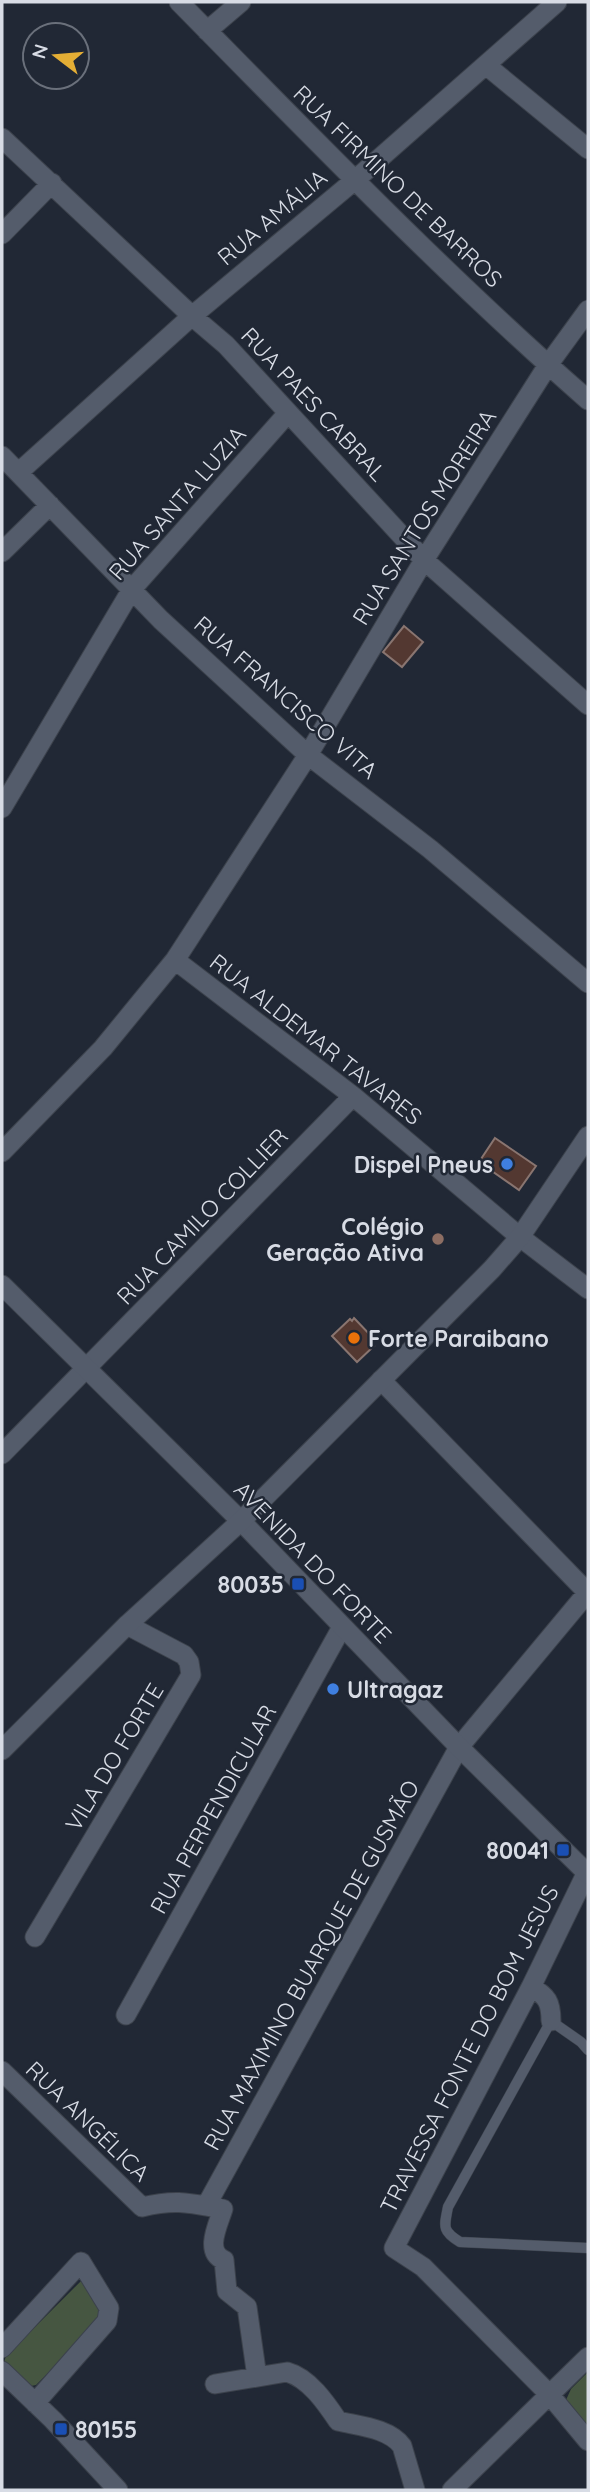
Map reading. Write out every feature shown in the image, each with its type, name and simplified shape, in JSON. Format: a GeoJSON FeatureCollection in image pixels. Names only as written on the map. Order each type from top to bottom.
{"type":"FeatureCollection","features":[{"type":"Feature","properties":{"kind":"street","name":"RUA FIRMINO DE BARROS"},"geometry":{"type":"LineString","coordinates":[[178,2],[355,180],[588,400]]}},
{"type":"Feature","properties":{"kind":"street"},"geometry":{"type":"LineString","coordinates":[[207,31],[241,2]]}},
{"type":"Feature","properties":{"kind":"street","name":"RUA AMÁLIA"},"geometry":{"type":"LineString","coordinates":[[19,472],[192,316],[355,180],[557,2]]}},
{"type":"Feature","properties":{"kind":"street"},"geometry":{"type":"LineString","coordinates":[[487,66],[588,149]]}},
{"type":"Feature","properties":{"kind":"street","name":"RUA PAES CABRAL"},"geometry":{"type":"LineString","coordinates":[[2,138],[226,345],[424,560],[588,705]]}},
{"type":"Feature","properties":{"kind":"street"},"geometry":{"type":"LineString","coordinates":[[2,234],[52,183]]}},
{"type":"Feature","properties":{"kind":"street","name":"RUA SANTOS MOREIRA"},"geometry":{"type":"LineString","coordinates":[[2,1152],[78,1075],[175,960],[308,755],[424,560],[548,365],[588,310]]}},
{"type":"Feature","properties":{"kind":"street","name":"RUA SANTA LUZIA"},"geometry":{"type":"LineString","coordinates":[[2,808],[132,589],[288,413]]}},
{"type":"Feature","properties":{"kind":"street","name":"RUA FRANCISCO VITA"},"geometry":{"type":"LineString","coordinates":[[2,456],[161,620],[308,755],[430,849],[588,983]]}},
{"type":"Feature","properties":{"kind":"street"},"geometry":{"type":"LineString","coordinates":[[2,552],[50,505]]}},
{"type":"Feature","properties":{"kind":"street","name":"RUA ALDEMAR TAVARES"},"geometry":{"type":"LineString","coordinates":[[175,960],[353,1096],[520,1237],[588,1289]]}},
{"type":"Feature","properties":{"kind":"street","name":"RUA CAMILO COLLIER"},"geometry":{"type":"LineString","coordinates":[[2,1454],[353,1096]]}},
{"type":"Feature","properties":{"kind":"street"},"geometry":{"type":"LineString","coordinates":[[2,1750],[127,1625],[236,1526],[492,1269],[520,1237],[588,1136]]}},
{"type":"Feature","properties":{"kind":"street","name":"AVENIDA DO FORTE"},"geometry":{"type":"LineString","coordinates":[[2,1285],[236,1526],[588,1873]]}},
{"type":"Feature","properties":{"kind":"street"},"geometry":{"type":"LineString","coordinates":[[381,1380],[588,1593]]}},
{"type":"Feature","properties":{"kind":"street","name":"RUA MAXIMINO BUARQUE DE GUSMÃO"},"geometry":{"type":"LineString","coordinates":[[257,2377],[247,2307],[227,2291],[224,2260],[213,2252],[217,2226],[215,2208],[459,1747],[588,1593]]}},
{"type":"Feature","properties":{"kind":"street","name":"VILA DO FORTE"},"geometry":{"type":"LineString","coordinates":[[36,1937],[191,1675],[189,1662],[184,1655],[127,1625]]}},
{"type":"Feature","properties":{"kind":"street","name":"RUA PERPENDICULAR"},"geometry":{"type":"LineString","coordinates":[[126,2015],[342,1628]]}},
{"type":"Feature","properties":{"kind":"street","name":"TRAVESSA FONTE DO BOM JESUS"},"geometry":{"type":"LineString","coordinates":[[549,2394],[423,2267],[394,2248],[588,1873]]}},
{"type":"Feature","properties":{"kind":"street"},"geometry":{"type":"LineString","coordinates":[[531,1987],[549,2001],[551,2021]]}},
{"type":"Feature","properties":{"kind":"street","name":"RUA ANGÉLICA"},"geometry":{"type":"LineString","coordinates":[[2,2071],[142,2207],[168,2201],[215,2208]]}},
{"type":"Feature","properties":{"kind":"street"},"geometry":{"type":"LineString","coordinates":[[2,2348],[81,2262],[110,2314],[107,2321],[35,2403]]}},
{"type":"Feature","properties":{"kind":"street"},"geometry":{"type":"LineString","coordinates":[[452,2490],[588,2357]]}},
{"type":"Feature","properties":{"kind":"street"},"geometry":{"type":"LineString","coordinates":[[2,2371],[118,2490]]}},
{"type":"Feature","properties":{"kind":"street"},"geometry":{"type":"LineString","coordinates":[[215,2384],[287,2372],[297,2375],[327,2404],[338,2421],[394,2438],[402,2446],[415,2490]]}},
{"type":"Feature","properties":{"kind":"street"},"geometry":{"type":"LineString","coordinates":[[549,2394],[588,2441]]}},
{"type":"Feature","properties":{"kind":"lane"},"geometry":{"type":"LineString","coordinates":[[588,2050],[551,2021],[448,2207],[444,2227],[449,2235],[460,2242],[588,2248]]}},
{"type":"Feature","properties":{"kind":"green space"},"geometry":{"type":"Polygon","coordinates":[[[84,2278],[106,2314],[36,2385],[31,2386],[4,2362],[6,2356],[84,2278]]]}},
{"type":"Feature","properties":{"kind":"green space"},"geometry":{"type":"Polygon","coordinates":[[[588,2372],[588,2430],[566,2400],[571,2389],[588,2372]]]}},
{"type":"Feature","properties":{"kind":"building"},"geometry":{"type":"Polygon","coordinates":[[[404,626],[423,642],[402,667],[383,652],[404,626]]]}},
{"type":"Feature","properties":{"kind":"building","name":"Dispel Pneus"},"geometry":{"type":"Polygon","coordinates":[[[495,1138],[536,1166],[519,1190],[479,1162],[495,1138]]]}},
{"type":"Feature","properties":{"kind":"building","name":"Forte Paraibano"},"geometry":{"type":"Polygon","coordinates":[[[354,1318],[375,1340],[372,1344],[374,1346],[357,1362],[332,1336],[354,1318]]]}},
{"type":"Feature","properties":{"kind":"place","name":"Dispel Pneus"},"geometry":{"type":"Point","coordinates":[507,1164]}},
{"type":"Feature","properties":{"kind":"place","name":"Colégio Geração Ativa"},"geometry":{"type":"Point","coordinates":[438,1239]}},
{"type":"Feature","properties":{"kind":"place","name":"Forte Paraibano"},"geometry":{"type":"Point","coordinates":[354,1338]}},
{"type":"Feature","properties":{"kind":"place","name":"80035"},"geometry":{"type":"Point","coordinates":[298,1584]}},
{"type":"Feature","properties":{"kind":"place","name":"Ultragaz"},"geometry":{"type":"Point","coordinates":[333,1689]}},
{"type":"Feature","properties":{"kind":"place","name":"80041"},"geometry":{"type":"Point","coordinates":[563,1850]}},
{"type":"Feature","properties":{"kind":"place","name":"80155"},"geometry":{"type":"Point","coordinates":[61,2429]}}]}
